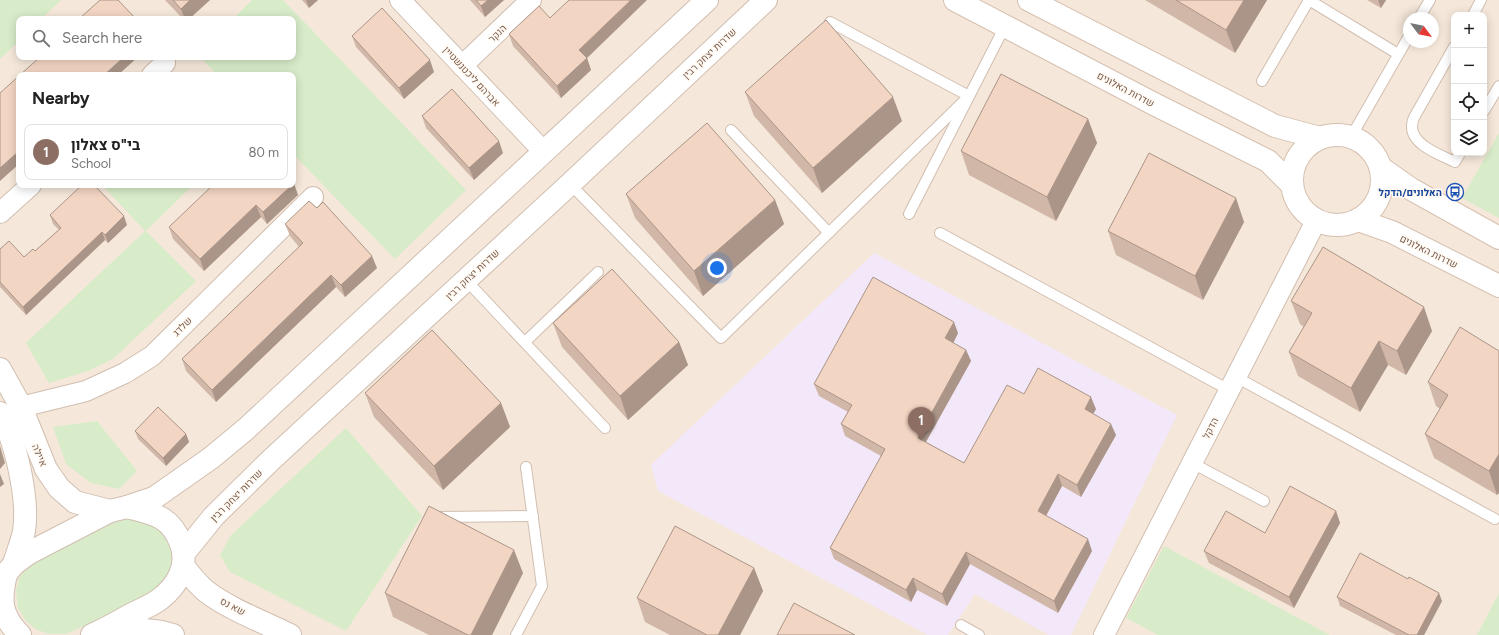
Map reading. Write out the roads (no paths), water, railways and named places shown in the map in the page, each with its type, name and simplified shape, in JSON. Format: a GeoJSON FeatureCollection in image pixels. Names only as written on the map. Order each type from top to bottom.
{"type":"FeatureCollection","features":[{"type":"Feature","properties":{"kind":"street","name":"אברהם ליכטנשטיין"},"geometry":{"type":"LineString","coordinates":[[400,0],[544,152]]}},
{"type":"Feature","properties":{"kind":"street","name":"הנקר"},"geometry":{"type":"LineString","coordinates":[[462,66],[531,0]]}},
{"type":"Feature","properties":{"kind":"street"},"geometry":{"type":"LineString","coordinates":[[7,573],[29,553],[119,509],[154,498],[211,458],[246,429],[707,0]]}},
{"type":"Feature","properties":{"kind":"street","name":"שדרות יצחק רבין"},"geometry":{"type":"LineString","coordinates":[[102,630],[159,600],[175,585],[184,560],[214,516],[272,459],[570,184],[766,0]]}},
{"type":"Feature","properties":{"kind":"street","name":"שדרות האלונים"},"geometry":{"type":"LineString","coordinates":[[955,0],[1156,105],[1268,161],[1292,185]]}},
{"type":"Feature","properties":{"kind":"street"},"geometry":{"type":"LineString","coordinates":[[1029,0],[1275,126],[1320,138]]}},
{"type":"Feature","properties":{"kind":"street"},"geometry":{"type":"LineString","coordinates":[[1335,135],[1351,137],[1364,144],[1375,155],[1381,168],[1382,184],[1378,199],[1370,211],[1358,220],[1344,225],[1330,225],[1316,221],[1304,212],[1296,200],[1292,185],[1292,171],[1298,157],[1307,146],[1320,138],[1335,135]]}},
{"type":"Feature","properties":{"kind":"street"},"geometry":{"type":"LineString","coordinates":[[1381,168],[1412,189],[1499,238]]}},
{"type":"Feature","properties":{"kind":"street"},"geometry":{"type":"LineString","coordinates":[[0,213],[28,188]]}},
{"type":"Feature","properties":{"kind":"street","name":"שלדג"},"geometry":{"type":"LineString","coordinates":[[21,407],[86,391],[125,373],[152,356],[313,197]]}},
{"type":"Feature","properties":{"kind":"street","name":"שדרות האלונים"},"geometry":{"type":"LineString","coordinates":[[1358,220],[1392,232],[1499,286]]}},
{"type":"Feature","properties":{"kind":"street","name":"הדקל"},"geometry":{"type":"LineString","coordinates":[[1104,635],[1316,221]]}},
{"type":"Feature","properties":{"kind":"street","name":"איילה"},"geometry":{"type":"LineString","coordinates":[[0,369],[21,407],[46,469],[59,488],[75,502],[151,513],[167,520],[178,533],[184,560]]}},
{"type":"Feature","properties":{"kind":"street"},"geometry":{"type":"LineString","coordinates":[[0,413],[12,443],[25,506],[24,531],[1,592],[3,614],[20,635]]}},
{"type":"Feature","properties":{"kind":"street","name":"שא נס"},"geometry":{"type":"LineString","coordinates":[[184,560],[199,585],[208,592],[232,606],[290,635]]}},
{"type":"Feature","properties":{"kind":"street"},"geometry":{"type":"LineString","coordinates":[[102,630],[162,632],[173,635]]}},
{"type":"Feature","properties":{"kind":"street"},"geometry":{"type":"LineString","coordinates":[[0,633],[5,635]]}},
{"type":"Feature","properties":{"kind":"lane"},"geometry":{"type":"LineString","coordinates":[[1262,81],[1309,0],[1398,54]]}},
{"type":"Feature","properties":{"kind":"lane"},"geometry":{"type":"LineString","coordinates":[[1423,12],[1430,0]]}},
{"type":"Feature","properties":{"kind":"lane"},"geometry":{"type":"LineString","coordinates":[[1475,12],[1481,0]]}},
{"type":"Feature","properties":{"kind":"lane"},"geometry":{"type":"LineString","coordinates":[[830,22],[969,96]]}},
{"type":"Feature","properties":{"kind":"lane"},"geometry":{"type":"LineString","coordinates":[[909,214],[1005,26]]}},
{"type":"Feature","properties":{"kind":"lane"},"geometry":{"type":"LineString","coordinates":[[1351,137],[1403,46]]}},
{"type":"Feature","properties":{"kind":"lane"},"geometry":{"type":"LineString","coordinates":[[1453,48],[1416,114],[1412,125],[1413,133],[1422,145],[1454,162],[1458,156]]}},
{"type":"Feature","properties":{"kind":"lane"},"geometry":{"type":"LineString","coordinates":[[1487,106],[1499,86]]}},
{"type":"Feature","properties":{"kind":"lane"},"geometry":{"type":"LineString","coordinates":[[570,184],[720,338],[969,96]]}},
{"type":"Feature","properties":{"kind":"lane"},"geometry":{"type":"LineString","coordinates":[[731,130],[829,233]]}},
{"type":"Feature","properties":{"kind":"lane"},"geometry":{"type":"LineString","coordinates":[[940,233],[1496,519]]}},
{"type":"Feature","properties":{"kind":"lane"},"geometry":{"type":"LineString","coordinates":[[524,342],[598,272]]}},
{"type":"Feature","properties":{"kind":"lane"},"geometry":{"type":"LineString","coordinates":[[466,280],[605,428]]}},
{"type":"Feature","properties":{"kind":"lane"},"geometry":{"type":"LineString","coordinates":[[1192,463],[1264,501]]}},
{"type":"Feature","properties":{"kind":"lane"},"geometry":{"type":"LineString","coordinates":[[516,635],[542,586],[526,467]]}},
{"type":"Feature","properties":{"kind":"lane"},"geometry":{"type":"LineString","coordinates":[[433,517],[533,516]]}},
{"type":"Feature","properties":{"kind":"lane"},"geometry":{"type":"LineString","coordinates":[[962,625],[979,635]]}},
{"type":"Feature","properties":{"kind":"place","name":"האלונים/הדקל"},"geometry":{"type":"Point","coordinates":[1455,192]}},
{"type":"Feature","properties":{"kind":"place","name":"בי\"ס צאלון"},"geometry":{"type":"Point","coordinates":[921,440]}}]}
